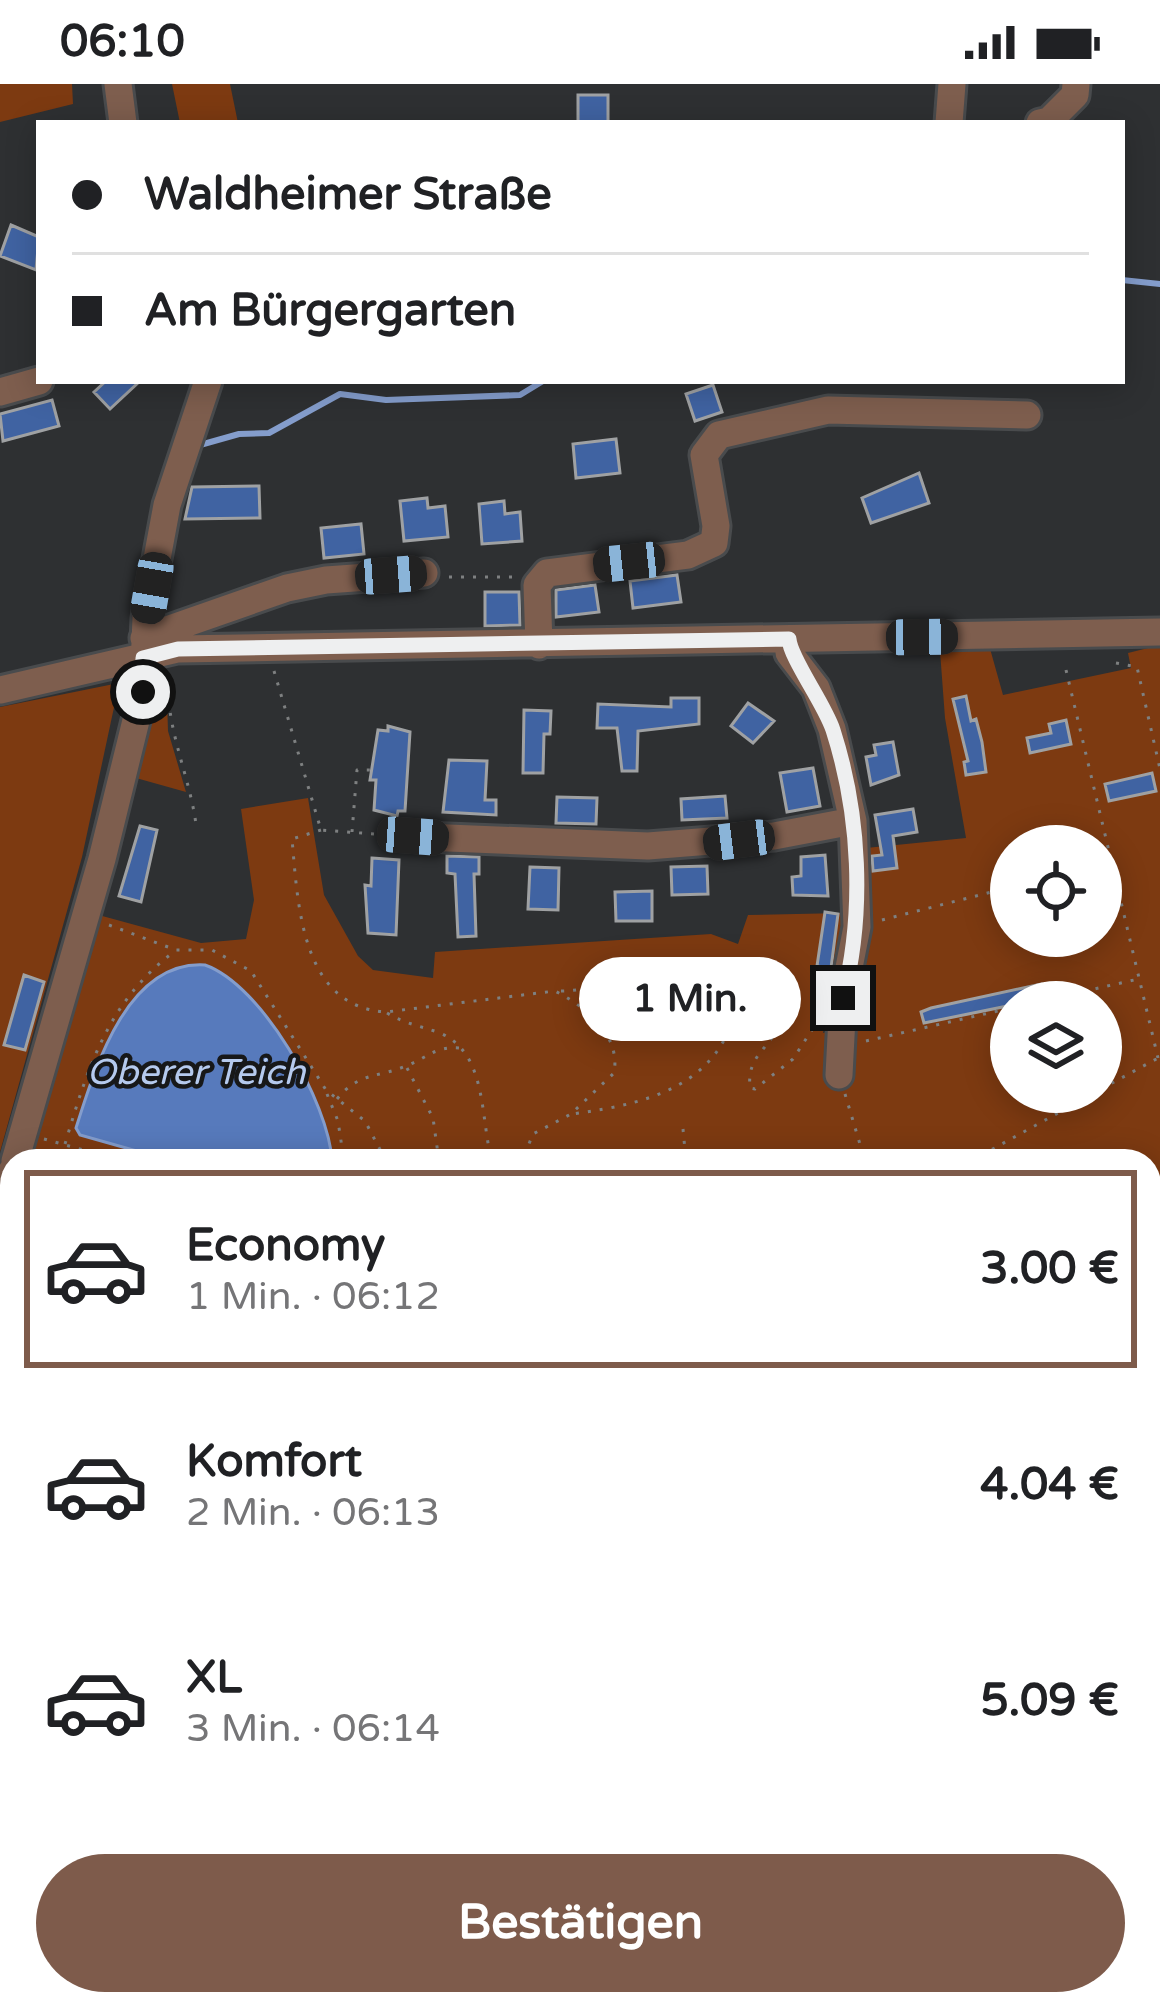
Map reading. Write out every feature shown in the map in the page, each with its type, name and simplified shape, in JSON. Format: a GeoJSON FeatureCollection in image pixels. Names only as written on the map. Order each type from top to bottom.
{"type":"FeatureCollection","features":[{"type":"Feature","properties":{"kind":"street"},"geometry":{"type":"LineString","coordinates":[[118,84],[124,120]]}},
{"type":"Feature","properties":{"kind":"street"},"geometry":{"type":"LineString","coordinates":[[950,120],[952,84]]}},
{"type":"Feature","properties":{"kind":"street"},"geometry":{"type":"LineString","coordinates":[[1049,120],[1075,95],[1076,84]]}},
{"type":"Feature","properties":{"kind":"street"},"geometry":{"type":"LineString","coordinates":[[0,392],[36,382]]}},
{"type":"Feature","properties":{"kind":"street"},"geometry":{"type":"LineString","coordinates":[[18,1149],[86,916],[143,692],[167,505],[207,384]]}},
{"type":"Feature","properties":{"kind":"street"},"geometry":{"type":"LineString","coordinates":[[538,645],[537,584],[560,569],[708,548],[714,543],[716,526],[704,455],[719,435],[828,410],[1027,416]]}},
{"type":"Feature","properties":{"kind":"street"},"geometry":{"type":"LineString","coordinates":[[0,690],[151,649],[287,588],[326,580],[424,573]]}},
{"type":"Feature","properties":{"kind":"street"},"geometry":{"type":"LineString","coordinates":[[151,649],[1160,632]]}},
{"type":"Feature","properties":{"kind":"street"},"geometry":{"type":"LineString","coordinates":[[789,639],[789,652],[816,688],[832,729],[853,821],[857,927],[844,996],[840,1061]]}},
{"type":"Feature","properties":{"kind":"street"},"geometry":{"type":"LineString","coordinates":[[400,836],[648,846],[728,842],[853,821]]}},
{"type":"Feature","properties":{"kind":"path"},"geometry":{"type":"LineString","coordinates":[[424,573],[431,578],[502,575],[537,584]]}},
{"type":"Feature","properties":{"kind":"path"},"geometry":{"type":"LineString","coordinates":[[267,648],[321,830]]}},
{"type":"Feature","properties":{"kind":"path"},"geometry":{"type":"LineString","coordinates":[[151,649],[196,824]]}},
{"type":"Feature","properties":{"kind":"path"},"geometry":{"type":"LineString","coordinates":[[1116,664],[1137,667],[1160,769]]}},
{"type":"Feature","properties":{"kind":"path"},"geometry":{"type":"LineString","coordinates":[[1066,670],[1102,825]]}},
{"type":"Feature","properties":{"kind":"path"},"geometry":{"type":"LineString","coordinates":[[352,832],[357,770],[370,770]]}},
{"type":"Feature","properties":{"kind":"path"},"geometry":{"type":"LineString","coordinates":[[400,836],[321,830],[292,839],[298,917],[310,954],[339,998],[363,1011],[594,990],[661,971],[742,976],[774,987],[780,1007],[780,1029],[756,1058],[749,1077],[750,1088],[755,1089],[793,1059],[820,1018],[844,996]]}},
{"type":"Feature","properties":{"kind":"path"},"geometry":{"type":"LineString","coordinates":[[857,927],[990,892]]}},
{"type":"Feature","properties":{"kind":"path"},"geometry":{"type":"LineString","coordinates":[[1122,912],[1159,1058],[1122,1078]]}},
{"type":"Feature","properties":{"kind":"path"},"geometry":{"type":"LineString","coordinates":[[86,916],[176,950],[212,950],[251,971],[326,1090],[342,1149]]}},
{"type":"Feature","properties":{"kind":"path"},"geometry":{"type":"LineString","coordinates":[[82,1149],[65,1144],[98,1040],[144,974],[176,950]]}},
{"type":"Feature","properties":{"kind":"path"},"geometry":{"type":"LineString","coordinates":[[571,1114],[648,1101],[697,1075],[728,1032],[738,1007],[742,976]]}},
{"type":"Feature","properties":{"kind":"path"},"geometry":{"type":"LineString","coordinates":[[1122,983],[1138,979]]}},
{"type":"Feature","properties":{"kind":"path"},"geometry":{"type":"LineString","coordinates":[[527,1149],[533,1134],[571,1114],[614,1073],[613,1045],[599,1024],[578,1002],[555,992]]}},
{"type":"Feature","properties":{"kind":"path"},"geometry":{"type":"LineString","coordinates":[[386,1012],[407,1025],[443,1034],[462,1048],[476,1072],[489,1149]]}},
{"type":"Feature","properties":{"kind":"path"},"geometry":{"type":"LineString","coordinates":[[862,1149],[840,1061],[990,1015]]}},
{"type":"Feature","properties":{"kind":"path"},"geometry":{"type":"LineString","coordinates":[[337,1099],[351,1081],[407,1066],[445,1046],[462,1048]]}},
{"type":"Feature","properties":{"kind":"path"},"geometry":{"type":"LineString","coordinates":[[407,1066],[433,1118],[437,1149]]}},
{"type":"Feature","properties":{"kind":"path"},"geometry":{"type":"LineString","coordinates":[[326,1090],[365,1121],[380,1149]]}},
{"type":"Feature","properties":{"kind":"path"},"geometry":{"type":"LineString","coordinates":[[992,1149],[1058,1113]]}},
{"type":"Feature","properties":{"kind":"path"},"geometry":{"type":"LineString","coordinates":[[683,1129],[685,1149]]}},
{"type":"Feature","properties":{"kind":"shaded area"},"geometry":{"type":"Polygon","coordinates":[[[0,84],[72,84],[73,104],[0,122],[0,84]]]}},
{"type":"Feature","properties":{"kind":"shaded area"},"geometry":{"type":"Polygon","coordinates":[[[172,84],[230,84],[237,120],[179,120],[172,84]]]}},
{"type":"Feature","properties":{"kind":"shaded area"},"geometry":{"type":"Polygon","coordinates":[[[989,645],[1003,695],[1131,668],[1128,653],[1160,645],[1160,1149],[330,1149],[312,1095],[256,1008],[225,974],[193,965],[172,970],[134,1002],[94,1071],[80,1135],[130,1149],[29,1149],[95,914],[201,943],[246,939],[254,900],[241,809],[308,798],[324,895],[358,956],[373,970],[433,978],[435,952],[711,934],[738,944],[748,915],[843,913],[823,1033],[847,1025],[866,848],[966,838],[945,718],[940,651],[989,645]]]}},
{"type":"Feature","properties":{"kind":"shaded area"},"geometry":{"type":"Polygon","coordinates":[[[160,665],[166,668],[168,731],[186,792],[136,778],[160,665]]]}},
{"type":"Feature","properties":{"kind":"shaded area"},"geometry":{"type":"Polygon","coordinates":[[[114,684],[116,698],[82,857],[1,1149],[0,1149],[0,707],[114,684]]]}},
{"type":"Feature","properties":{"kind":"water","name":"Oberer Teich"},"geometry":{"type":"Polygon","coordinates":[[[205,965],[227,977],[269,1021],[306,1079],[330,1149],[130,1149],[80,1135],[76,1128],[93,1077],[118,1022],[155,980],[178,968],[205,965]]]}},
{"type":"Feature","properties":{"kind":"building"},"geometry":{"type":"Polygon","coordinates":[[[578,95],[608,95],[608,120],[578,120],[578,95]]]}},
{"type":"Feature","properties":{"kind":"building"},"geometry":{"type":"Polygon","coordinates":[[[11,225],[36,236],[36,270],[0,256],[11,225]]]}},
{"type":"Feature","properties":{"kind":"building"},"geometry":{"type":"Polygon","coordinates":[[[103,384],[137,384],[110,409],[94,392],[103,384]]]}},
{"type":"Feature","properties":{"kind":"building"},"geometry":{"type":"Polygon","coordinates":[[[713,385],[722,412],[695,421],[686,394],[713,385]]]}},
{"type":"Feature","properties":{"kind":"building"},"geometry":{"type":"Polygon","coordinates":[[[52,400],[59,426],[3,441],[0,414],[52,400]]]}},
{"type":"Feature","properties":{"kind":"building"},"geometry":{"type":"Polygon","coordinates":[[[616,439],[620,473],[576,478],[573,444],[616,439]]]}},
{"type":"Feature","properties":{"kind":"building"},"geometry":{"type":"Polygon","coordinates":[[[919,473],[929,503],[871,523],[862,498],[919,473]]]}},
{"type":"Feature","properties":{"kind":"building"},"geometry":{"type":"Polygon","coordinates":[[[259,486],[260,518],[185,519],[192,487],[259,486]]]}},
{"type":"Feature","properties":{"kind":"building"},"geometry":{"type":"Polygon","coordinates":[[[427,498],[428,508],[445,506],[448,537],[404,541],[400,501],[427,498]]]}},
{"type":"Feature","properties":{"kind":"building"},"geometry":{"type":"Polygon","coordinates":[[[504,501],[505,514],[520,512],[522,541],[482,544],[479,504],[504,501]]]}},
{"type":"Feature","properties":{"kind":"building"},"geometry":{"type":"Polygon","coordinates":[[[361,524],[364,554],[324,558],[321,528],[361,524]]]}},
{"type":"Feature","properties":{"kind":"building"},"geometry":{"type":"Polygon","coordinates":[[[677,575],[681,602],[633,608],[630,581],[677,575]]]}},
{"type":"Feature","properties":{"kind":"building"},"geometry":{"type":"Polygon","coordinates":[[[595,585],[599,612],[556,617],[556,590],[595,585]]]}},
{"type":"Feature","properties":{"kind":"building"},"geometry":{"type":"Polygon","coordinates":[[[485,592],[519,592],[520,625],[485,626],[485,592]]]}},
{"type":"Feature","properties":{"kind":"building"},"geometry":{"type":"Polygon","coordinates":[[[966,696],[971,721],[976,719],[986,772],[966,775],[964,762],[968,761],[953,699],[966,696]]]}},
{"type":"Feature","properties":{"kind":"building"},"geometry":{"type":"Polygon","coordinates":[[[671,698],[699,698],[699,724],[638,731],[637,771],[622,771],[617,728],[597,728],[598,704],[671,707],[671,698]]]}},
{"type":"Feature","properties":{"kind":"building"},"geometry":{"type":"Polygon","coordinates":[[[748,703],[774,721],[753,743],[731,726],[748,703]]]}},
{"type":"Feature","properties":{"kind":"building"},"geometry":{"type":"Polygon","coordinates":[[[524,710],[551,711],[550,734],[544,734],[543,773],[523,773],[524,710]]]}},
{"type":"Feature","properties":{"kind":"building"},"geometry":{"type":"Polygon","coordinates":[[[1066,720],[1071,744],[1030,753],[1027,738],[1051,733],[1049,724],[1066,720]]]}},
{"type":"Feature","properties":{"kind":"building"},"geometry":{"type":"Polygon","coordinates":[[[388,726],[410,732],[405,811],[398,811],[397,816],[374,810],[376,780],[370,780],[378,730],[388,731],[388,726]]]}},
{"type":"Feature","properties":{"kind":"building"},"geometry":{"type":"Polygon","coordinates":[[[893,742],[899,775],[871,785],[866,757],[876,755],[874,745],[893,742]]]}},
{"type":"Feature","properties":{"kind":"building"},"geometry":{"type":"Polygon","coordinates":[[[449,760],[487,761],[485,800],[496,800],[496,815],[443,812],[449,760]]]}},
{"type":"Feature","properties":{"kind":"building"},"geometry":{"type":"Polygon","coordinates":[[[813,768],[820,806],[787,812],[780,773],[813,768]]]}},
{"type":"Feature","properties":{"kind":"building"},"geometry":{"type":"Polygon","coordinates":[[[1152,773],[1156,791],[1109,801],[1105,784],[1152,773]]]}},
{"type":"Feature","properties":{"kind":"building"},"geometry":{"type":"Polygon","coordinates":[[[725,796],[727,818],[682,820],[681,799],[725,796]]]}},
{"type":"Feature","properties":{"kind":"building"},"geometry":{"type":"Polygon","coordinates":[[[557,797],[597,798],[596,824],[556,823],[557,797]]]}},
{"type":"Feature","properties":{"kind":"building"},"geometry":{"type":"Polygon","coordinates":[[[913,809],[917,832],[893,836],[897,868],[873,871],[872,856],[882,855],[875,815],[913,809]]]}},
{"type":"Feature","properties":{"kind":"building"},"geometry":{"type":"Polygon","coordinates":[[[140,826],[157,830],[141,902],[119,896],[140,826]]]}},
{"type":"Feature","properties":{"kind":"building"},"geometry":{"type":"Polygon","coordinates":[[[825,855],[828,896],[793,895],[792,877],[801,876],[801,857],[825,855]]]}},
{"type":"Feature","properties":{"kind":"building"},"geometry":{"type":"Polygon","coordinates":[[[447,856],[479,857],[479,874],[474,874],[476,936],[458,937],[455,874],[447,873],[447,856]]]}},
{"type":"Feature","properties":{"kind":"building"},"geometry":{"type":"Polygon","coordinates":[[[372,858],[399,860],[396,935],[368,933],[365,885],[371,886],[372,858]]]}},
{"type":"Feature","properties":{"kind":"building"},"geometry":{"type":"Polygon","coordinates":[[[707,866],[708,894],[672,895],[671,867],[707,866]]]}},
{"type":"Feature","properties":{"kind":"building"},"geometry":{"type":"Polygon","coordinates":[[[530,867],[559,868],[558,910],[528,909],[530,867]]]}},
{"type":"Feature","properties":{"kind":"building"},"geometry":{"type":"Polygon","coordinates":[[[652,891],[652,921],[616,921],[615,892],[652,891]]]}},
{"type":"Feature","properties":{"kind":"building"},"geometry":{"type":"Polygon","coordinates":[[[825,912],[838,914],[831,968],[817,966],[825,912]]]}},
{"type":"Feature","properties":{"kind":"building"},"geometry":{"type":"Polygon","coordinates":[[[24,975],[44,982],[25,1050],[4,1045],[24,975]]]}},
{"type":"Feature","properties":{"kind":"building"},"geometry":{"type":"Polygon","coordinates":[[[990,995],[990,1010],[924,1023],[921,1012],[990,995]]]}},
{"type":"Feature","properties":{"kind":"waterway"},"geometry":{"type":"LineString","coordinates":[[1125,280],[1160,284]]}},
{"type":"Feature","properties":{"kind":"waterway"},"geometry":{"type":"LineString","coordinates":[[200,445],[239,434],[269,433],[340,394],[386,400],[520,395],[538,384]]}},
{"type":"Feature","properties":{"kind":"route"},"geometry":{"type":"LineString","coordinates":[[143,692],[143,658],[178,649],[789,639],[789,652],[816,688],[832,729],[850,800],[857,927],[843,998]]}}]}
